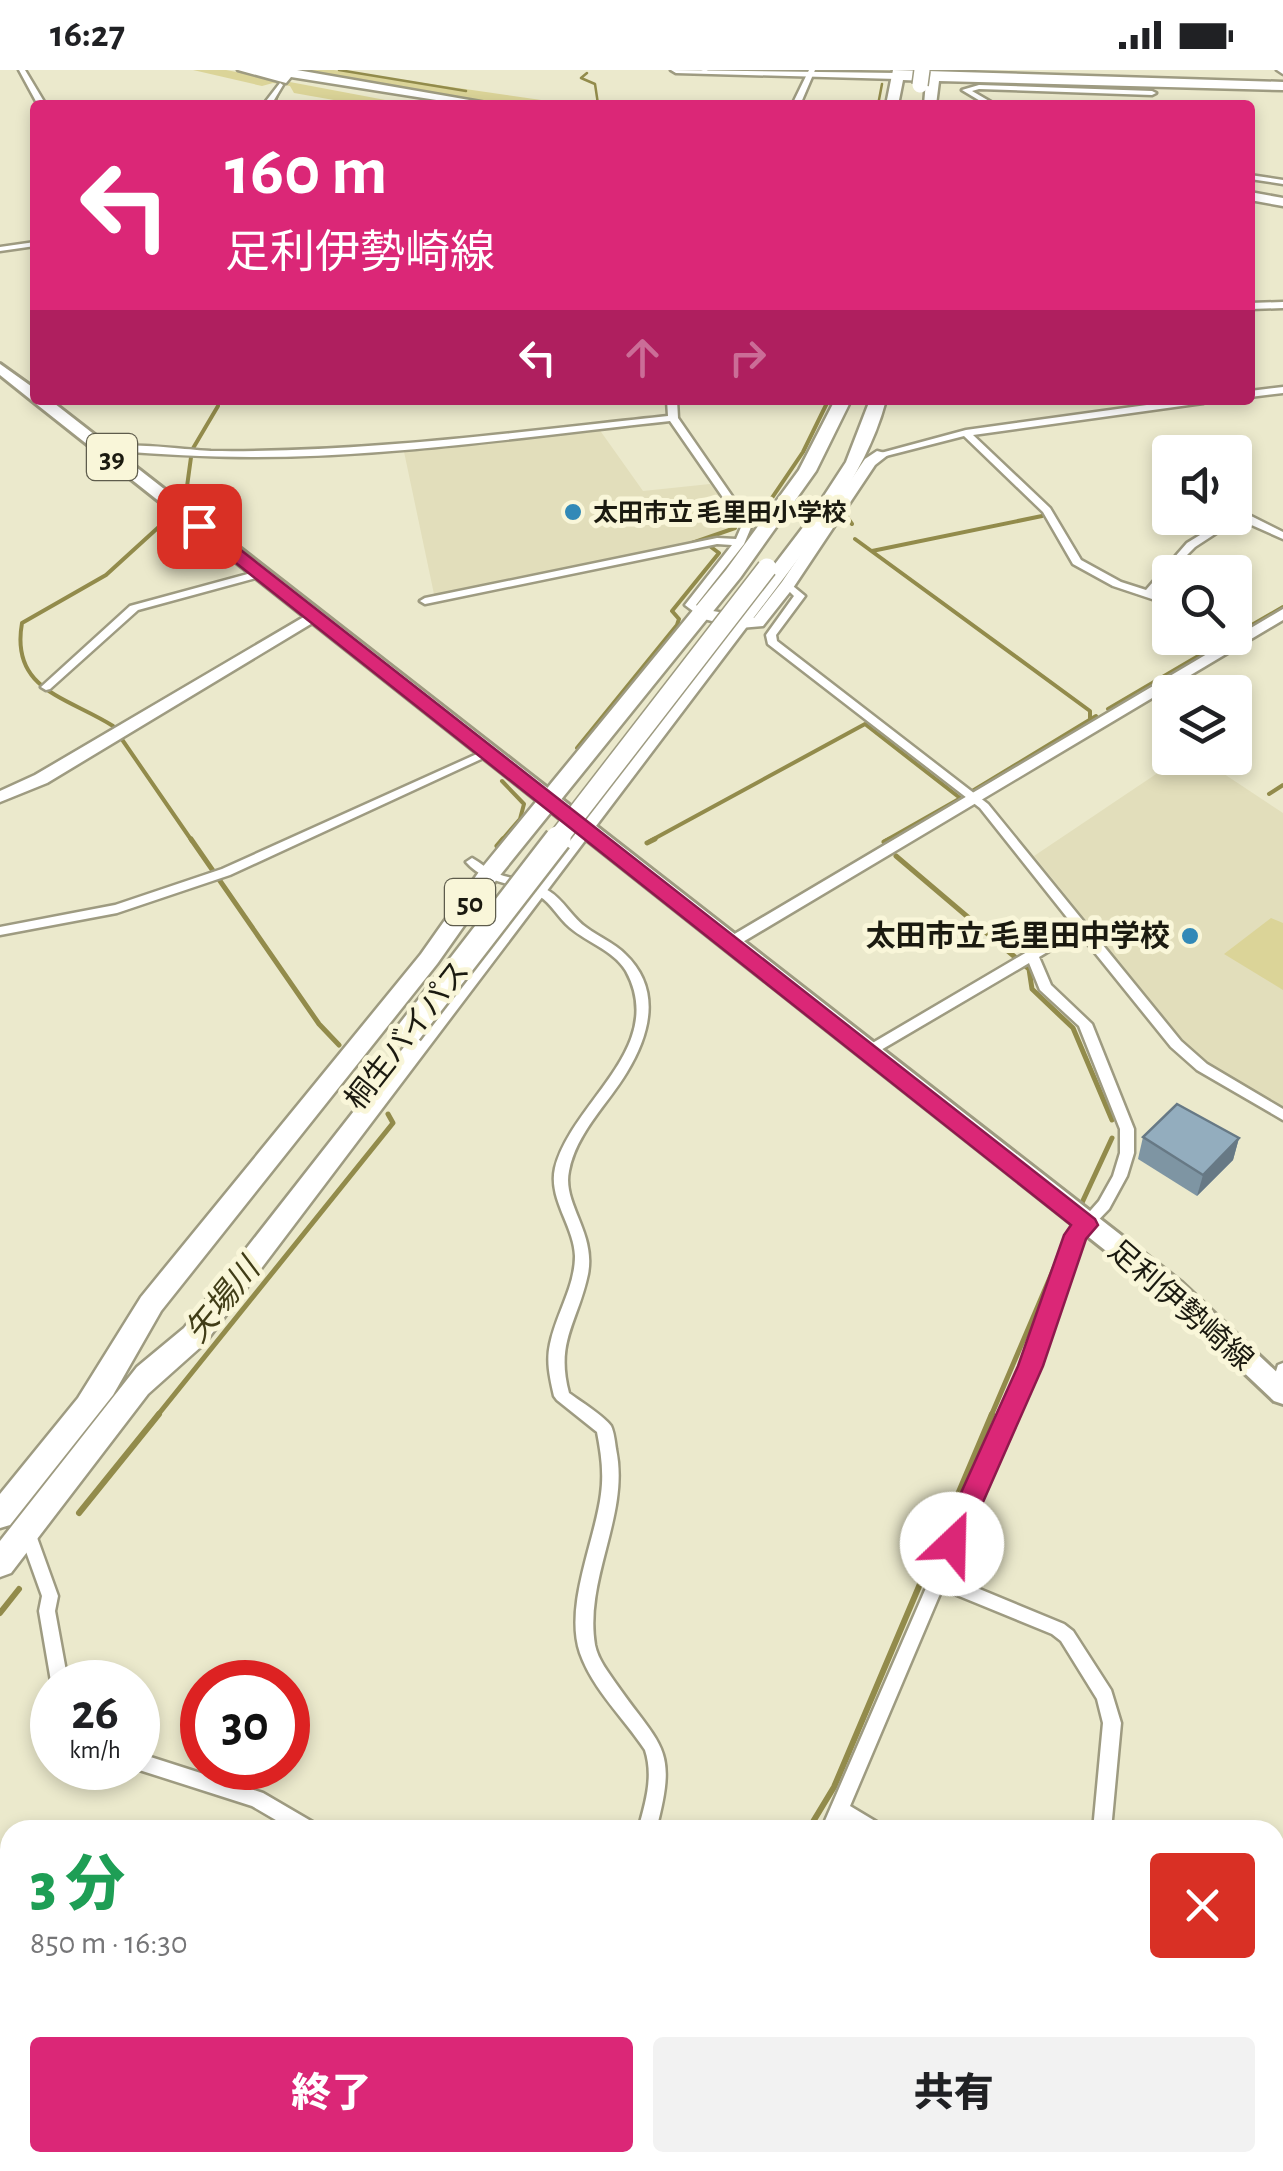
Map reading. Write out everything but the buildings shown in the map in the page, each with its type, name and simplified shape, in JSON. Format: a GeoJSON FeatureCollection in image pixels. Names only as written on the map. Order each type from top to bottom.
{"type":"FeatureCollection","features":[{"type":"Feature","properties":{"kind":"highway"},"geometry":{"type":"LineString","coordinates":[[244,70],[415,100]]}},
{"type":"Feature","properties":{"kind":"highway"},"geometry":{"type":"LineString","coordinates":[[273,70],[461,100]]}},
{"type":"Feature","properties":{"kind":"highway"},"geometry":{"type":"LineString","coordinates":[[917,76],[947,82],[1092,83],[1150,88],[1283,83]]}},
{"type":"Feature","properties":{"kind":"highway"},"geometry":{"type":"LineString","coordinates":[[917,76],[1283,83]]}},
{"type":"Feature","properties":{"kind":"highway"},"geometry":{"type":"LineString","coordinates":[[896,100],[917,76]]}},
{"type":"Feature","properties":{"kind":"highway"},"geometry":{"type":"LineString","coordinates":[[908,100],[917,76]]}},
{"type":"Feature","properties":{"kind":"highway"},"geometry":{"type":"LineString","coordinates":[[917,76],[928,100]]}},
{"type":"Feature","properties":{"kind":"highway"},"geometry":{"type":"LineString","coordinates":[[1255,192],[1283,197]]}},
{"type":"Feature","properties":{"kind":"highway","name":"50"},"geometry":{"type":"LineString","coordinates":[[92,1400],[152,1304],[429,959],[480,868],[549,801],[700,614],[807,471],[840,405]]}},
{"type":"Feature","properties":{"kind":"highway","name":"桐生バイパス"},"geometry":{"type":"LineString","coordinates":[[760,566],[820,472],[854,405]]}},
{"type":"Feature","properties":{"kind":"highway","name":"桐生バイパス"},"geometry":{"type":"LineString","coordinates":[[9,1508],[139,1386],[400,1029],[834,473],[868,405]]}},
{"type":"Feature","properties":{"kind":"highway","name":"50"},"geometry":{"type":"LineString","coordinates":[[139,1386],[194,1336],[740,623],[846,476],[876,405]]}},
{"type":"Feature","properties":{"kind":"highway","name":"桐生バイパス"},"geometry":{"type":"LineString","coordinates":[[0,1564],[9,1508],[92,1400],[400,1029]]}},
{"type":"Feature","properties":{"kind":"main road","name":"足利伊勢崎線"},"geometry":{"type":"LineString","coordinates":[[0,368],[30,392]]}},
{"type":"Feature","properties":{"kind":"main road","name":"足利伊勢崎線"},"geometry":{"type":"LineString","coordinates":[[47,405],[1172,1289],[1281,1384]]}},
{"type":"Feature","properties":{"kind":"street"},"geometry":{"type":"LineString","coordinates":[[22,70],[39,100]]}},
{"type":"Feature","properties":{"kind":"street"},"geometry":{"type":"LineString","coordinates":[[676,70],[917,76]]}},
{"type":"Feature","properties":{"kind":"street"},"geometry":{"type":"LineString","coordinates":[[836,70],[917,76]]}},
{"type":"Feature","properties":{"kind":"street"},"geometry":{"type":"LineString","coordinates":[[798,100],[812,72]]}},
{"type":"Feature","properties":{"kind":"street"},"geometry":{"type":"LineString","coordinates":[[270,100],[280,85]]}},
{"type":"Feature","properties":{"kind":"street"},"geometry":{"type":"LineString","coordinates":[[983,100],[966,90],[1150,88],[1157,100]]}},
{"type":"Feature","properties":{"kind":"street"},"geometry":{"type":"LineString","coordinates":[[1255,177],[1283,182]]}},
{"type":"Feature","properties":{"kind":"street"},"geometry":{"type":"LineString","coordinates":[[0,249],[30,245]]}},
{"type":"Feature","properties":{"kind":"street"},"geometry":{"type":"LineString","coordinates":[[1255,306],[1283,305]]}},
{"type":"Feature","properties":{"kind":"street"},"geometry":{"type":"LineString","coordinates":[[1255,393],[1283,390]]}},
{"type":"Feature","properties":{"kind":"street"},"geometry":{"type":"LineString","coordinates":[[672,405],[673,418],[747,525],[740,542],[690,605],[700,614],[740,623],[758,623],[870,462],[882,454],[966,433],[1167,405]]}},
{"type":"Feature","properties":{"kind":"street"},"geometry":{"type":"LineString","coordinates":[[103,450],[191,456],[372,448],[673,418]]}},
{"type":"Feature","properties":{"kind":"street"},"geometry":{"type":"LineString","coordinates":[[966,433],[1047,510],[1077,562],[1116,584],[1152,596]]}},
{"type":"Feature","properties":{"kind":"street"},"geometry":{"type":"LineString","coordinates":[[1252,523],[1283,536]]}},
{"type":"Feature","properties":{"kind":"street"},"geometry":{"type":"LineString","coordinates":[[1147,594],[1191,545],[1207,535]]}},
{"type":"Feature","properties":{"kind":"street"},"geometry":{"type":"LineString","coordinates":[[425,600],[717,542],[740,542]]}},
{"type":"Feature","properties":{"kind":"street"},"geometry":{"type":"LineString","coordinates":[[46,687],[134,608],[259,574]]}},
{"type":"Feature","properties":{"kind":"street"},"geometry":{"type":"LineString","coordinates":[[788,585],[800,596],[771,635],[772,642],[984,806],[1189,1057],[1283,1115]]}},
{"type":"Feature","properties":{"kind":"street"},"geometry":{"type":"LineString","coordinates":[[730,942],[969,795],[1283,614]]}},
{"type":"Feature","properties":{"kind":"street"},"geometry":{"type":"LineString","coordinates":[[0,798],[41,779],[314,616]]}},
{"type":"Feature","properties":{"kind":"street"},"geometry":{"type":"LineString","coordinates":[[0,931],[117,909],[226,872],[488,752]]}},
{"type":"Feature","properties":{"kind":"street"},"geometry":{"type":"LineString","coordinates":[[480,868],[548,895],[570,922],[621,956],[638,982],[643,1002],[637,1041],[613,1087],[564,1163],[561,1192],[580,1229],[581,1272],[556,1340],[562,1396],[604,1429],[611,1466],[608,1497],[583,1618],[590,1659],[610,1691],[646,1730],[658,1754],[658,1784],[649,1820]]}},
{"type":"Feature","properties":{"kind":"street"},"geometry":{"type":"LineString","coordinates":[[869,1051],[1081,926]]}},
{"type":"Feature","properties":{"kind":"street"},"geometry":{"type":"LineString","coordinates":[[835,1820],[1030,1366],[1076,1235],[1104,1205],[1127,1153],[1127,1129],[1085,1024],[1023,960]]}},
{"type":"Feature","properties":{"kind":"street"},"geometry":{"type":"LineString","coordinates":[[9,1508],[50,1596],[47,1612],[56,1660]]}},
{"type":"Feature","properties":{"kind":"street"},"geometry":{"type":"LineString","coordinates":[[936,1579],[1067,1636],[1109,1706],[1112,1723],[1103,1820]]}},
{"type":"Feature","properties":{"kind":"street"},"geometry":{"type":"LineString","coordinates":[[160,1767],[257,1799],[293,1820]]}},
{"type":"Feature","properties":{"kind":"street"},"geometry":{"type":"LineString","coordinates":[[840,1810],[857,1820]]}},
{"type":"Feature","properties":{"kind":"shaded area"},"geometry":{"type":"Polygon","coordinates":[[[193,70],[226,70],[385,100],[334,100],[294,93],[290,86],[262,86],[193,70]]]}},
{"type":"Feature","properties":{"kind":"shaded area"},"geometry":{"type":"Polygon","coordinates":[[[292,70],[334,70],[541,100],[475,100],[292,70]]]}},
{"type":"Feature","properties":{"kind":"shaded area","name":"太田市立 毛里田小学校"},"geometry":{"type":"Polygon","coordinates":[[[599,429],[643,491],[710,484],[731,510],[735,525],[689,543],[462,592],[434,594],[403,447],[599,429]]]}},
{"type":"Feature","properties":{"kind":"shaded area","name":"太田市立 毛里田中学校"},"geometry":{"type":"Polygon","coordinates":[[[1155,775],[1226,775],[1283,813],[1283,1107],[1208,1064],[1185,1043],[1034,856],[1155,775]]]}},
{"type":"Feature","properties":{"kind":"shaded area"},"geometry":{"type":"Polygon","coordinates":[[[1271,918],[1283,923],[1283,990],[1224,954],[1271,918]]]}},
{"type":"Feature","properties":{"kind":"waterway"},"geometry":{"type":"LineString","coordinates":[[339,70],[466,91]]}},
{"type":"Feature","properties":{"kind":"waterway"},"geometry":{"type":"LineString","coordinates":[[587,73],[581,78],[595,84],[597,100]]}},
{"type":"Feature","properties":{"kind":"waterway"},"geometry":{"type":"LineString","coordinates":[[879,100],[882,84]]}},
{"type":"Feature","properties":{"kind":"waterway","name":"矢場川"},"geometry":{"type":"LineString","coordinates":[[276,100],[278,95]]}},
{"type":"Feature","properties":{"kind":"waterway"},"geometry":{"type":"LineString","coordinates":[[757,520],[803,452],[826,405]]}},
{"type":"Feature","properties":{"kind":"waterway","name":"矢場川"},"geometry":{"type":"LineString","coordinates":[[185,501],[192,450],[218,406]]}},
{"type":"Feature","properties":{"kind":"waterway","name":"矢場川"},"geometry":{"type":"LineString","coordinates":[[113,726],[46,689],[33,677],[21,645],[22,623],[106,575],[173,514]]}},
{"type":"Feature","properties":{"kind":"waterway"},"geometry":{"type":"LineString","coordinates":[[872,551],[1042,516]]}},
{"type":"Feature","properties":{"kind":"waterway"},"geometry":{"type":"LineString","coordinates":[[847,517],[852,524]]}},
{"type":"Feature","properties":{"kind":"waterway"},"geometry":{"type":"LineString","coordinates":[[692,543],[735,528]]}},
{"type":"Feature","properties":{"kind":"waterway"},"geometry":{"type":"LineString","coordinates":[[855,539],[1090,711],[1090,720]]}},
{"type":"Feature","properties":{"kind":"waterway"},"geometry":{"type":"LineString","coordinates":[[577,748],[677,625],[679,619],[672,611],[719,553],[711,547]]}},
{"type":"Feature","properties":{"kind":"waterway"},"geometry":{"type":"LineString","coordinates":[[1252,625],[1283,607]]}},
{"type":"Feature","properties":{"kind":"waterway"},"geometry":{"type":"LineString","coordinates":[[1108,709],[1200,655]]}},
{"type":"Feature","properties":{"kind":"waterway"},"geometry":{"type":"LineString","coordinates":[[1090,720],[1096,716]]}},
{"type":"Feature","properties":{"kind":"waterway"},"geometry":{"type":"LineString","coordinates":[[969,793],[1090,720]]}},
{"type":"Feature","properties":{"kind":"waterway"},"geometry":{"type":"LineString","coordinates":[[650,841],[865,724],[960,798]]}},
{"type":"Feature","properties":{"kind":"waterway","name":"矢場川"},"geometry":{"type":"LineString","coordinates":[[121,738],[192,841]]}},
{"type":"Feature","properties":{"kind":"waterway"},"geometry":{"type":"LineString","coordinates":[[501,841],[520,819],[524,804],[502,781]]}},
{"type":"Feature","properties":{"kind":"waterway"},"geometry":{"type":"LineString","coordinates":[[1269,794],[1283,785]]}},
{"type":"Feature","properties":{"kind":"waterway"},"geometry":{"type":"LineString","coordinates":[[885,841],[959,799]]}},
{"type":"Feature","properties":{"kind":"waterway","name":"矢場川"},"geometry":{"type":"LineString","coordinates":[[191,839],[319,1024],[339,1045]]}},
{"type":"Feature","properties":{"kind":"waterway"},"geometry":{"type":"LineString","coordinates":[[497,846],[503,839]]}},
{"type":"Feature","properties":{"kind":"waterway"},"geometry":{"type":"LineString","coordinates":[[647,843],[655,839]]}},
{"type":"Feature","properties":{"kind":"waterway"},"geometry":{"type":"LineString","coordinates":[[884,842],[890,839]]}},
{"type":"Feature","properties":{"kind":"waterway"},"geometry":{"type":"LineString","coordinates":[[896,856],[1029,969],[1032,989],[1073,1028],[1112,1120]]}},
{"type":"Feature","properties":{"kind":"waterway","name":"矢場川"},"geometry":{"type":"LineString","coordinates":[[157,1416],[393,1123],[388,1114]]}},
{"type":"Feature","properties":{"kind":"waterway"},"geometry":{"type":"LineString","coordinates":[[1080,1207],[1112,1138]]}},
{"type":"Feature","properties":{"kind":"waterway"},"geometry":{"type":"LineString","coordinates":[[991,1416],[1072,1226]]}},
{"type":"Feature","properties":{"kind":"waterway","name":"矢場川"},"geometry":{"type":"LineString","coordinates":[[79,1513],[159,1414]]}},
{"type":"Feature","properties":{"kind":"waterway"},"geometry":{"type":"LineString","coordinates":[[814,1820],[834,1787],[992,1414]]}},
{"type":"Feature","properties":{"kind":"waterway","name":"矢場川"},"geometry":{"type":"LineString","coordinates":[[0,1613],[19,1589]]}},
{"type":"Feature","properties":{"kind":"place","name":"太田市立 毛里田小学校"},"geometry":{"type":"Point","coordinates":[573,512]}},
{"type":"Feature","properties":{"kind":"place","name":"太田市立 毛里田中学校"},"geometry":{"type":"Point","coordinates":[1190,936]}},
{"type":"Feature","properties":{"kind":"route"},"geometry":{"type":"LineString","coordinates":[[199,526],[1086,1225],[1076,1235],[1030,1366],[952,1544]]}}]}
